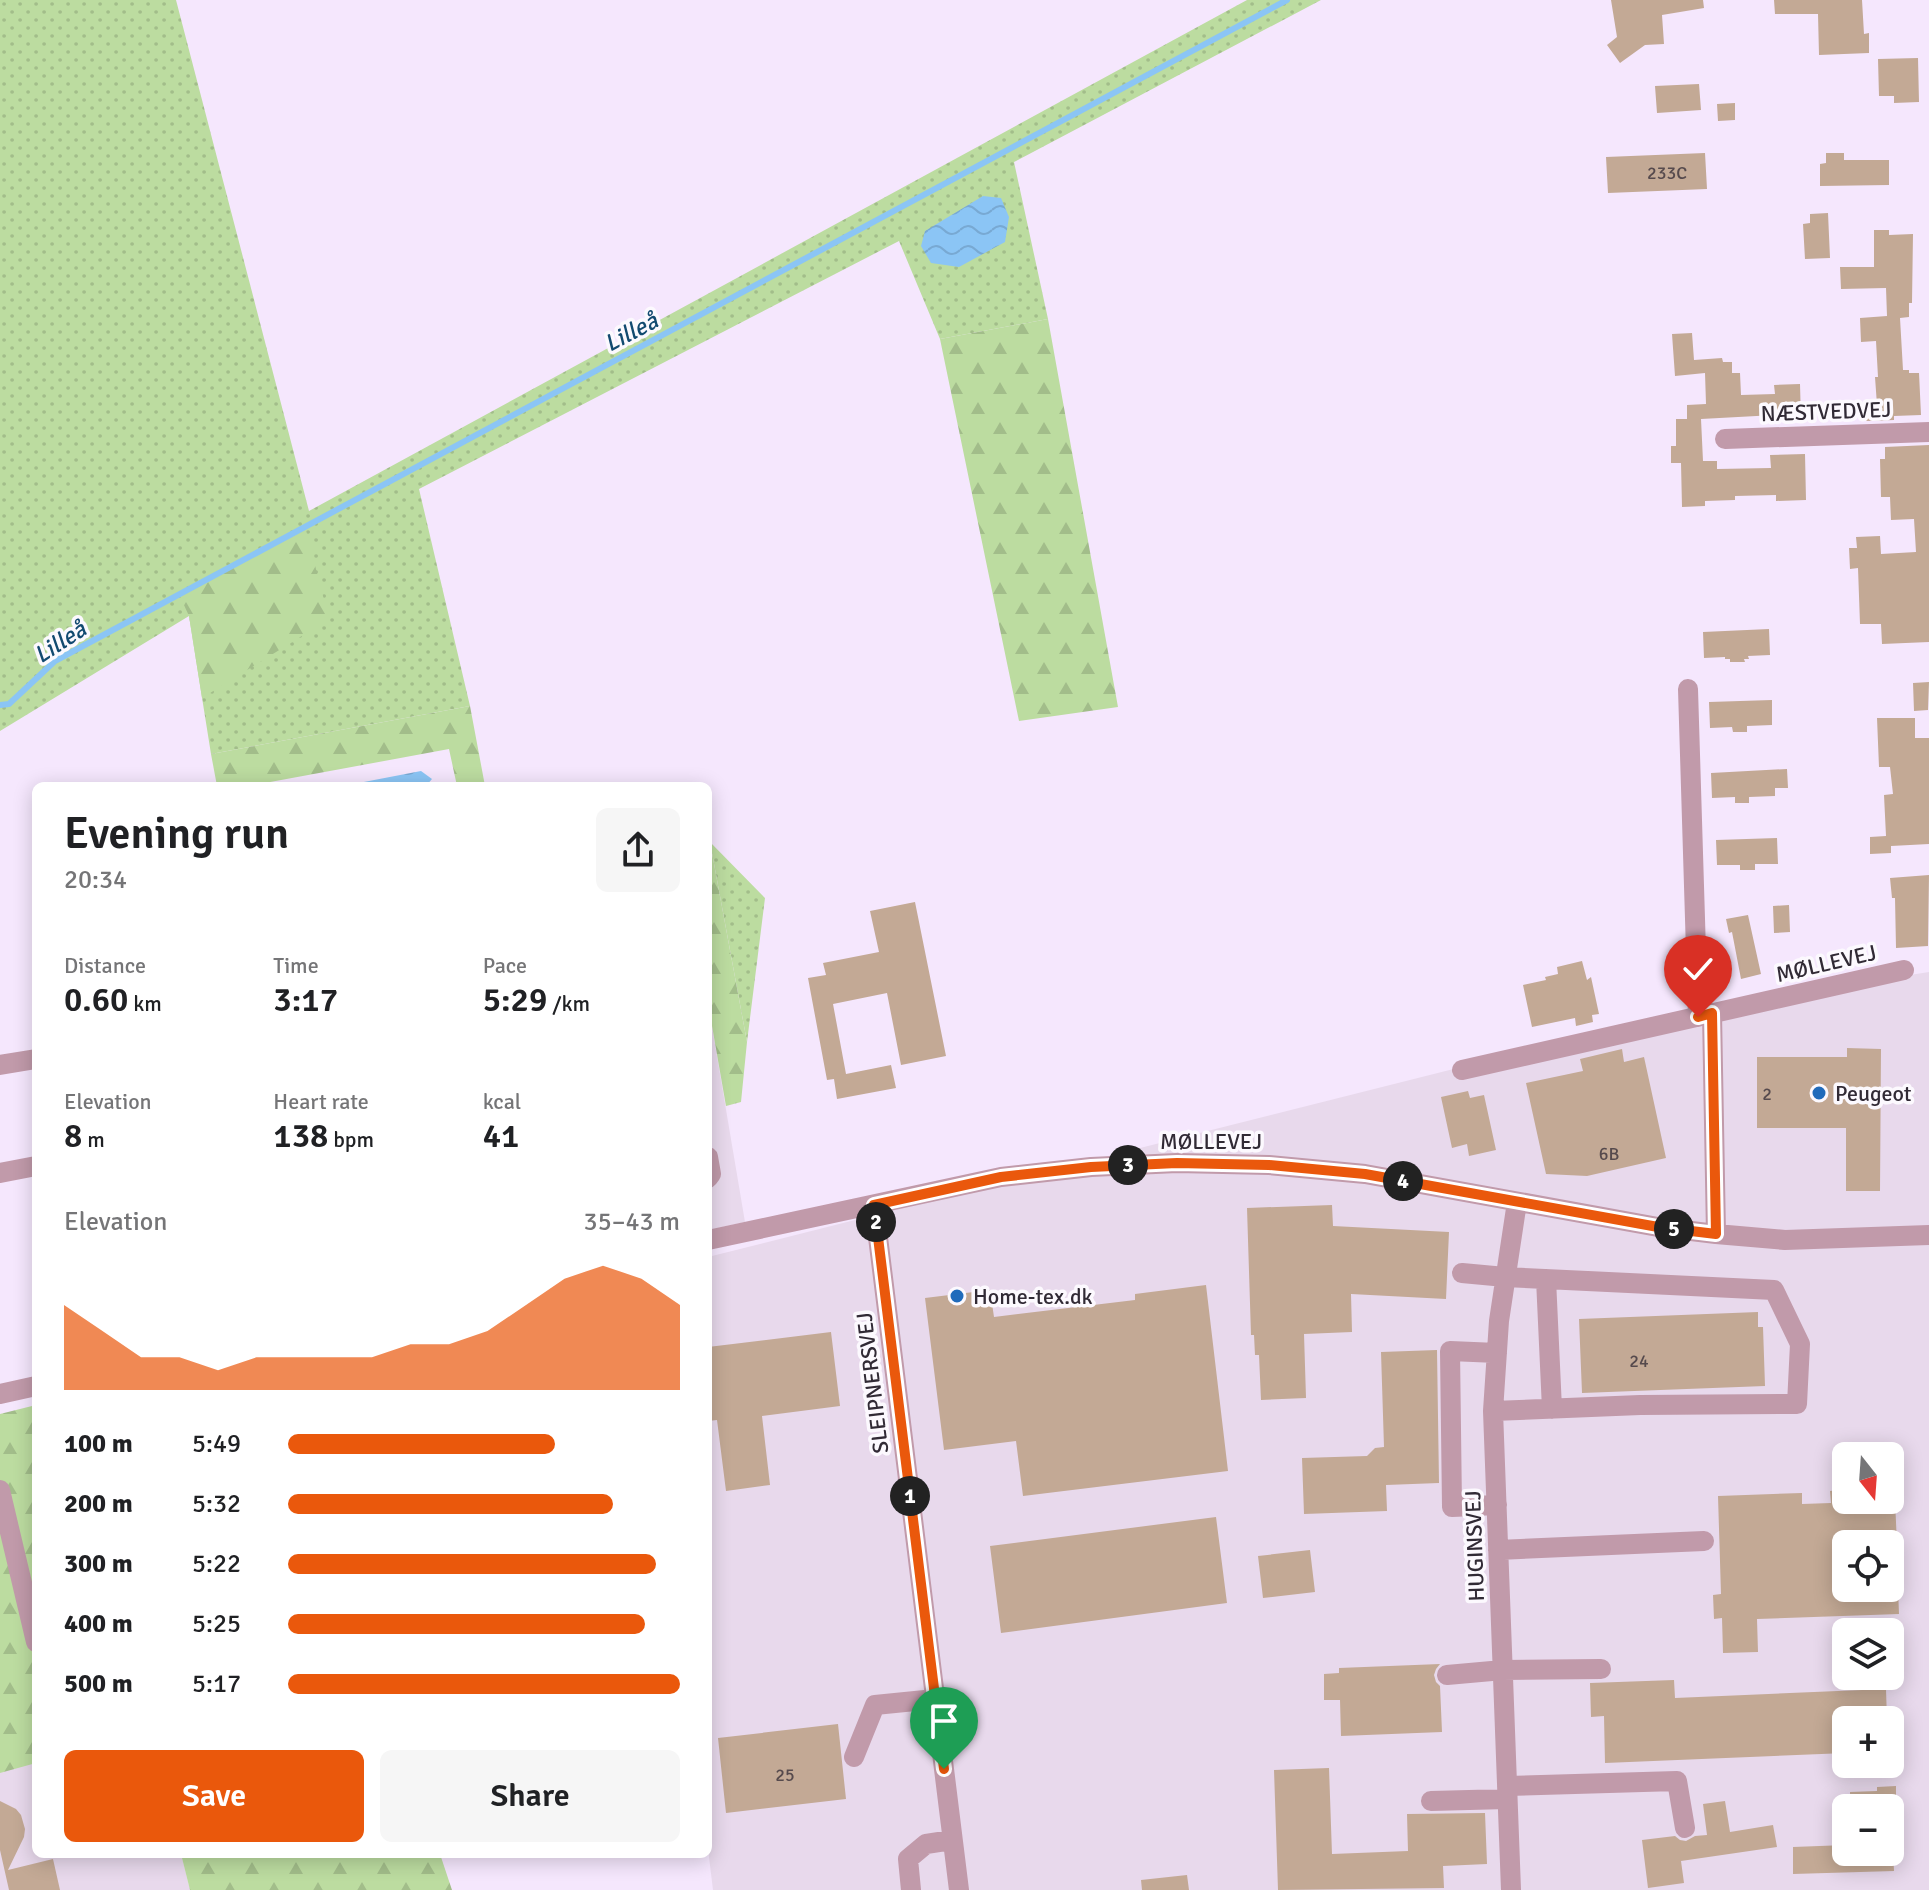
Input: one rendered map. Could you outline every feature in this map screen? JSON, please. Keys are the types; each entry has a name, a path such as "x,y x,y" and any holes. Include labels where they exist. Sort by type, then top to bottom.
{"street":[{"name":"NÆSTVEDVEJ","path":"1725,439 1929,432"},
{"path":"1688,689 1716,1234"},
{"name":"MØLLEVEJ","path":"1462,1070 1904,970"},
{"path":"0,1065 32,1060"},
{"name":"MØLLEVEJ","path":"712,1239 1001,1177 1091,1167 1177,1163 1269,1165 1365,1174 1658,1227 1716,1234 1785,1240 1929,1235"},
{"path":"0,1173 32,1167"},
{"name":"HUGINSVEJ","path":"1511,1890 1493,1411 1499,1321 1517,1202"},
{"name":"SLEIPNERSVEJ","path":"874,1205 959,1890"},
{"path":"1462,1273 1774,1290 1800,1344 1797,1404 1640,1405 1493,1411"},
{"path":"1546,1279 1552,1409"},
{"path":"1497,1353 1450,1351 1452,1507 1497,1505"},
{"path":"0,1394 32,1387"},
{"path":"0,1490 32,1625"},
{"path":"1498,1550 1704,1541"},
{"path":"1447,1675 1503,1670 1601,1669"},
{"path":"854,1757 875,1705 935,1699"},
{"path":"1431,1801 1507,1792 1677,1781 1685,1828"},
{"path":"911,1890 908,1859 926,1844 952,1840"}],"shaded area":[{"path":"1929,972 1929,1890 713,1890 709,1858 712,1858 712,1256 1688,1010"},
{"path":"712,1027 745,1222 712,1229"},
{"path":"32,1763 32,1858 182,1858 190,1890 0,1890 0,1772"}],"green space":[{"path":"0,0 176,0 309,511 1247,0 1321,0 1014,162 1048,319 940,339 899,241 419,489 470,706 211,754 189,616 0,731"},
{"path":"1048,319 1118,707 1019,721 940,339"},
{"path":"305,527 329,619 202,698 189,616 179,594"},
{"path":"470,706 484,782 456,782 449,749 271,782 216,782 211,754"},
{"path":"712,844 765,898 747,1042 712,853"},
{"path":"712,853 747,1042 741,1102 726,1106 712,1026"},
{"path":"32,1406 32,1764 0,1773 0,1414"},
{"path":"182,1858 441,1858 452,1890 190,1890"}],"water":[{"path":"983,196 1001,198 1009,217 1005,242 959,267 931,263 921,246 925,231"},
{"path":"421,771 432,779 429,782 364,782"}],"building":[{"path":"1611,0 1703,0 1704,8 1662,15 1664,44 1645,45 1620,63 1607,45 1617,37"},
{"path":"1774,0 1862,0 1864,34 1869,33 1869,53 1819,55 1818,14 1775,14"},
{"path":"1918,58 1919,102 1894,103 1894,96 1879,96 1878,59"},
{"path":"1699,84 1701,110 1657,113 1655,86"},
{"path":"1735,103 1735,120 1718,121 1717,104"},
{"path":"1705,153 1707,189 1608,193 1606,157"},
{"path":"1826,153 1844,153 1844,160 1889,160 1889,185 1820,186 1820,164 1826,163"},
{"path":"1828,213 1830,258 1805,259 1803,224 1810,223 1810,214"},
{"path":"1874,230 1889,230 1889,235 1913,234 1912,303 1909,303 1909,317 1900,318 1903,370 1919,373 1921,415 1866,421 1865,406 1877,405 1876,341 1861,342 1860,318 1887,316 1886,288 1841,289 1840,267 1874,267"},
{"path":"1692,333 1694,360 1722,358 1723,362 1732,362 1732,373 1740,373 1741,395 1775,394 1774,385 1800,384 1801,420 1775,421 1775,415 1701,419 1703,461 1717,461 1717,469 1771,468 1770,455 1805,454 1806,500 1776,501 1776,495 1735,496 1735,500 1705,501 1705,506 1682,507 1681,463 1671,463 1671,446 1676,446 1676,419 1687,419 1687,405 1706,404 1705,373 1675,376 1672,334"},
{"path":"1929,445 1929,642 1882,644 1881,624 1860,624 1858,568 1850,569 1849,548 1857,548 1856,537 1880,536 1881,554 1916,552 1914,519 1891,520 1890,497 1881,497 1880,459 1885,459 1885,447"},
{"path":"1769,629 1770,655 1748,656 1745,662 1730,662 1725,657 1704,658 1703,632"},
{"path":"1929,682 1928,710 1914,711 1913,683"},
{"path":"1772,700 1772,725 1747,726 1747,732 1733,732 1732,727 1710,728 1709,702"},
{"path":"1877,718 1915,718 1915,738 1929,738 1929,844 1891,846 1891,853 1870,854 1870,837 1886,836 1884,795 1893,794 1890,767 1879,767"},
{"path":"1787,769 1788,788 1775,788 1775,796 1749,797 1749,803 1735,803 1735,797 1712,798 1711,773"},
{"path":"1777,838 1778,864 1755,864 1755,870 1740,870 1740,865 1717,865 1716,840"},
{"path":"1929,875 1928,946 1896,948 1895,898 1892,898 1890,878"},
{"path":"915,902 946,1056 901,1065 887,993 833,1004 846,1074 891,1065 896,1088 837,1099 834,1079 827,1080 808,978 826,975 823,963 879,952 870,911"},
{"path":"1789,905 1790,932 1774,933 1773,906"},
{"path":"1748,915 1761,974 1741,979 1732,932 1729,933 1726,919"},
{"path":"1582,961 1587,980 1591,977 1599,1014 1592,1015 1593,1022 1576,1026 1575,1018 1532,1027 1523,985 1546,980 1545,977 1558,974 1557,967"},
{"name":"Peugeot","path":"1847,1048 1881,1049 1880,1191 1846,1191 1846,1128 1757,1128 1757,1057 1847,1057"},
{"path":"1622,1049 1624,1062 1644,1057 1666,1158 1587,1176 1546,1174 1526,1083 1583,1071 1580,1059"},
{"path":"1468,1091 1470,1098 1484,1095 1496,1150 1469,1156 1467,1144 1452,1148 1441,1097"},
{"path":"1332,1205 1333,1226 1449,1232 1446,1299 1351,1294 1352,1332 1304,1334 1306,1398 1261,1400 1259,1355 1255,1355 1254,1335 1251,1335 1247,1208"},
{"path":"1206,1285 1228,1471 1023,1496 1016,1441 944,1450 925,1298 990,1290 994,1317 1135,1300 1135,1294"},
{"path":"1758,1312 1758,1327 1763,1327 1765,1386 1582,1393 1579,1319"},
{"path":"831,1332 840,1406 762,1416 770,1485 726,1491 717,1420 712,1421 712,1347"},
{"path":"1437,1350 1439,1483 1386,1485 1387,1511 1304,1514 1302,1458 1367,1456 1375,1448 1384,1447 1381,1352"},
{"path":"1830,1491 1832,1514 1896,1514 1896,1530 1832,1530 1832,1602 1899,1602 1899,1614 1757,1619 1758,1652 1723,1653 1722,1618 1714,1619 1713,1595 1721,1594 1718,1496 1802,1493 1802,1504 1831,1503"},
{"path":"1216,1517 1227,1603 1001,1633 990,1546"},
{"path":"1310,1550 1315,1592 1263,1598 1258,1556"},
{"path":"1440,1664 1434,1675 1440,1686 1442,1732 1341,1736 1340,1700 1324,1700 1324,1674 1339,1673 1339,1668"},
{"path":"1674,1680 1675,1698 1886,1690 1887,1706 1832,1706 1832,1754 1605,1763 1604,1716 1591,1717 1590,1683"},
{"path":"838,1724 846,1799 726,1813 718,1738"},
{"path":"1329,1768 1332,1854 1408,1851 1407,1814 1485,1813 1487,1864 1443,1866 1444,1888 1278,1890 1274,1770"},
{"path":"1896,1786 1896,1794 1850,1794 1877,1791 1877,1787"},
{"path":"0,1801 16,1809 25,1829 8,1870 53,1859 60,1890 9,1890 0,1850"},
{"path":"1725,1801 1730,1832 1773,1825 1777,1847 1681,1861 1684,1883 1648,1888 1642,1840 1675,1836 1686,1841 1707,1835 1703,1804"},
{"path":"1832,1846 1832,1866 1894,1866 1894,1871 1793,1874 1793,1847"},
{"path":"1187,1875 1189,1890 1142,1890 1141,1880"}],"waterway":[{"name":"Lilleå","path":"0,705 9,704 55,661 1287,0"}],"place":[{"name":"Peugeot","path":"1819,1093"},
{"name":"Home-tex.dk","path":"957,1296"}],"route":[{"path":"944,1769 874,1205 1001,1177 1091,1167 1177,1163 1269,1165 1365,1174 1658,1227 1716,1234 1712,1013 1698,1017"}]}
